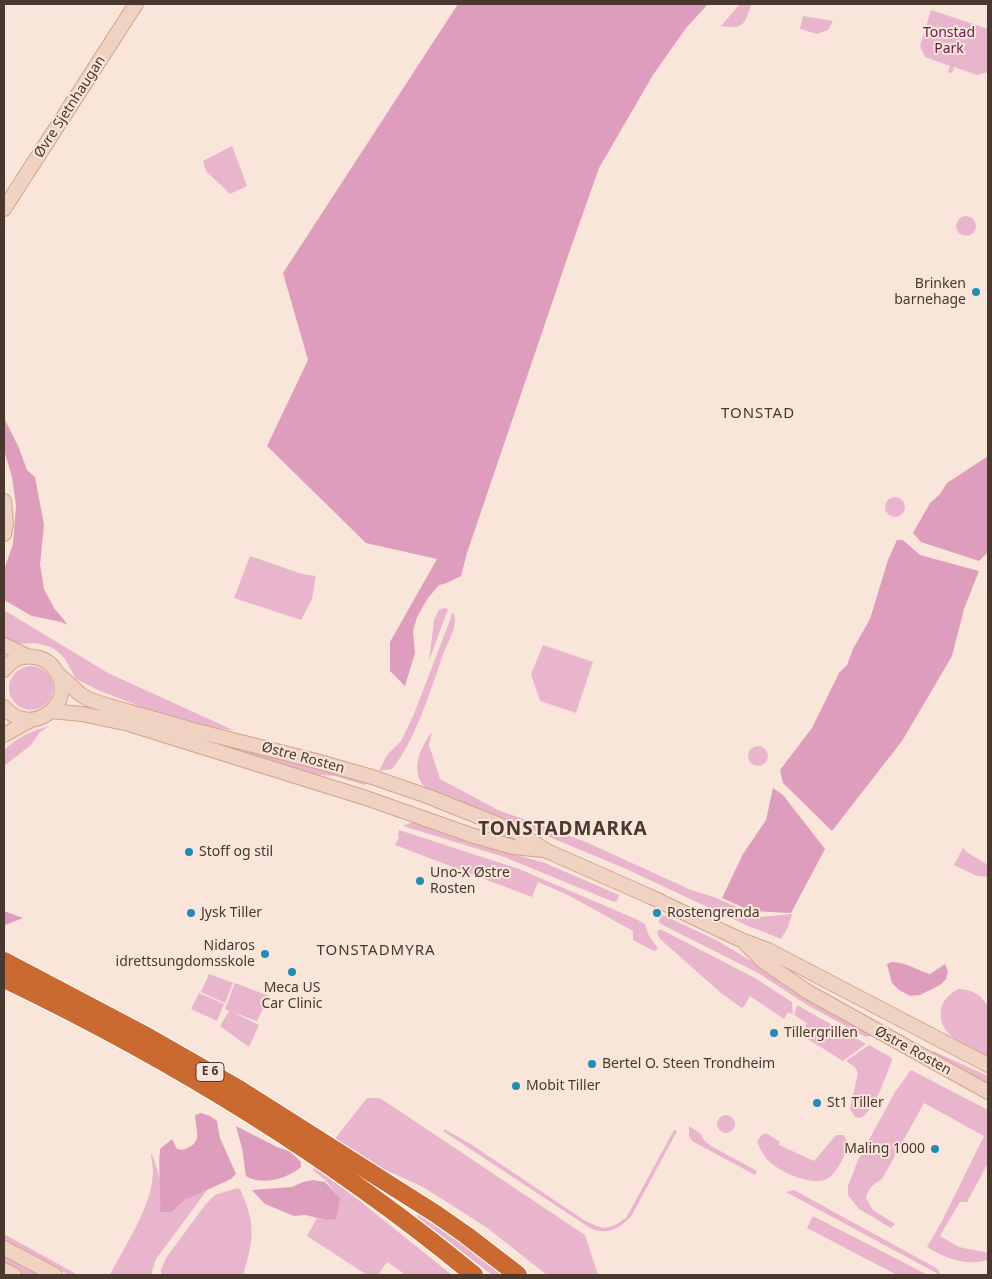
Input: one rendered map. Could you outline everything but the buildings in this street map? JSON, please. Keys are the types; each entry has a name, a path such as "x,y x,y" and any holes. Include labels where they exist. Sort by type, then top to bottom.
{"highway":[{"name":"E 6","path":"4,961 150,1038 239,1089 436,1214 518,1275"},
{"name":"E 6","path":"4,979 143,1052 285,1136 365,1191 474,1275"}],"main road":[{"name":"Øvre Sjetnhaugan","path":"4,209 136,4"},
{"path":"4,501 6,524 4,534"},
{"name":"Østre Rosten","path":"4,645 27,656 46,660 80,694 102,704 197,731 316,760 401,787 517,832 546,851 768,950 988,1065"},
{"path":"4,670 8,664 17,658 27,656"},
{"path":"4,735 52,711 58,703 61,694 58,674"},
{"path":"4,707 14,716 31,720"},
{"name":"Østre Rosten","path":"52,711 82,714 145,729 309,782 366,798 471,835 513,847 546,851"},
{"name":"Østre Rosten","path":"742,940 764,962 808,992 988,1092"},
{"path":"4,1248 55,1275"},
{"path":"4,1270 14,1275"}],"green space":[{"path":"740,4 751,4 745,21 735,27 721,26"},
{"name":"Tonstad Park","path":"931,10 988,29 988,72 977,75 954,67 952,73 948,72 950,66 925,57 920,46"},
{"path":"803,16 833,21 828,30 817,34 800,29"},
{"path":"232,146 247,186 230,194 206,171 203,161"},
{"path":"966,216 973,219 976,226 973,233 966,236 959,233 956,226 959,219"},
{"path":"895,497 902,500 905,507 902,514 895,517 888,514 885,507 888,500"},
{"path":"250,556 302,574 316,576 312,599 301,620 234,598"},
{"path":"448,609 429,661 434,620 439,610"},
{"path":"4,610 108,673 235,731 203,725 147,709 100,691 76,679 65,659 51,647 35,643 19,644 4,638"},
{"path":"453,612 455,623 453,632 415,729 392,769 379,771 387,755 401,741 414,714"},
{"path":"543,645 593,662 576,713 540,701 531,674"},
{"path":"31,666 43,670 49,676 53,688 49,700 43,706 31,710 19,706 13,700 9,688 13,676 19,670"},
{"path":"49,726 39,733 31,745 4,766 4,750 25,735"},
{"path":"432,732 429,745 440,779 498,810 586,842 691,890 714,897 759,917 792,914 788,927 781,939 746,925 624,868 426,788 418,775 417,767 420,753"},
{"path":"754,746 762,746 768,752 768,760 762,766 754,766 748,760 748,752"},
{"path":"239,748 366,782 365,785 335,776 308,774 238,752"},
{"path":"410,823 418,823 463,840 545,863 619,895 617,901 614,902 504,857 403,826"},
{"path":"399,830 519,869 636,919 645,924 649,936 658,948 654,951 633,940 633,931 568,895 538,882 532,897 395,845 399,837"},
{"path":"963,848 988,865 988,877 977,876 954,865"},
{"path":"661,914 716,940 763,968 825,1010 870,1034 870,1036 866,1037 809,1006 758,973 659,923"},
{"path":"658,930 662,930 755,978 792,1002 793,1014 788,1012 784,1019 750,996 742,1008 721,993 660,939 657,933"},
{"path":"209,974 233,983 225,1003 201,992"},
{"path":"235,983 269,996 257,1021 232,1012 259,1025 249,1047 220,1026 229,1011 225,1009"},
{"path":"958,989 975,993 987,1005 989,1022 988,1057 956,1040 944,1027 941,1019 943,1003"},
{"path":"199,993 224,1004 217,1021 191,1009"},
{"path":"797,1005 866,1044 843,1061 803,1036 802,1033 807,1023 794,1015"},
{"path":"869,1045 892,1058 892,1061 875,1101 860,1118 855,1117 850,1109 858,1073 855,1067 846,1061"},
{"path":"933,1051 988,1076 988,1084 932,1053"},
{"path":"911,1070 988,1110 988,1163 967,1202 960,1202 940,1236 959,1247 988,1253 988,1260 964,1262 942,1255 927,1247 984,1136 924,1103 882,1179 872,1187 866,1198 873,1210 895,1224 891,1228 859,1209 848,1195 848,1186 858,1160 895,1092"},
{"path":"367,1098 383,1100 585,1235 598,1275 547,1275 486,1227 423,1187 377,1166 334,1140"},
{"path":"726,1115 732,1118 735,1124 732,1130 726,1133 720,1130 717,1124 720,1118"},
{"path":"689,1126 701,1134 703,1139 711,1146 757,1171 755,1175 692,1141 689,1136"},
{"path":"444,1129 469,1143 584,1220 605,1228 615,1225 626,1218 674,1130 677,1131 632,1215 618,1227 602,1231 590,1228 443,1131"},
{"path":"766,1133 780,1142 779,1145 814,1161 836,1135 844,1135 849,1147 831,1176 820,1181 813,1181 786,1172 766,1158 757,1141"},
{"path":"151,1153 160,1182 160,1212 172,1212 185,1200 208,1189 156,1259 152,1275 110,1275 137,1225 148,1199 153,1172"},
{"path":"314,1167 452,1275 406,1275 387,1262 378,1275 367,1275 307,1236 317,1218 327,1220 340,1198 325,1180 313,1170"},
{"path":"237,1188 240,1189 249,1212 252,1232 243,1275 161,1275 161,1269 166,1258 205,1205 215,1195"},
{"path":"794,1190 938,1269 940,1275 786,1192"},
{"path":"418,1215 456,1239 502,1275 492,1275 417,1217"},
{"path":"813,1216 928,1275 897,1275 807,1228"},
{"path":"4,1234 78,1275 69,1275 4,1240"},
{"path":"4,1255 42,1275 23,1275 4,1265"}],"shaded area":[{"path":"458,4 708,4 686,28 653,75 599,168 467,553 461,576 439,585 428,598 417,617 413,631 415,653 405,686 390,671 390,642 437,559 366,543 267,446 308,360 283,273"},
{"path":"4,418 19,448 27,470 35,477 44,525 40,564 44,589 54,608 68,625 32,616 4,600 4,570 13,544 16,506 12,477 4,450"},
{"path":"988,456 988,552 979,561 921,542 913,533 930,503 940,494 947,483"},
{"path":"897,540 903,540 920,555 979,571 964,609 952,656 902,741 832,831 783,783 780,770 812,728 839,673 847,665 853,649 870,619 888,560"},
{"path":"773,788 783,795 825,849 791,913 751,911 722,898 743,854 766,820"},
{"path":"4,911 23,918 5,925"},
{"path":"891,962 906,965 930,974 945,964 948,971 946,979 940,985 920,995 910,996 899,990 892,983 887,964"},
{"path":"201,1113 217,1121 220,1138 236,1174 231,1179 185,1200 172,1212 160,1212 160,1149 172,1139 177,1149 182,1150 193,1144 197,1137 195,1115"},
{"path":"236,1126 291,1152 301,1162 301,1167 289,1175 274,1180 252,1179 246,1176 242,1148"},
{"path":"313,1180 325,1182 340,1198 336,1219 327,1220 305,1215 294,1216 265,1204 252,1190 292,1187"}],"place":[{"name":"Brinken barnehage","path":"976,292"},
{"name":"Stoff og stil","path":"189,852"},
{"name":"Uno-X Østre Rosten","path":"420,881"},
{"name":"Jysk Tiller","path":"191,913"},
{"name":"Rostengrenda","path":"657,913"},
{"name":"Nidaros idrettsungdomsskole","path":"265,954"},
{"name":"Meca US Car Clinic","path":"292,972"},
{"name":"Tillergrillen","path":"774,1033"},
{"name":"Bertel O. Steen Trondheim","path":"592,1064"},
{"name":"Mobit Tiller","path":"516,1086"},
{"name":"St1 Tiller","path":"817,1103"},
{"name":"Maling 1000","path":"935,1149"}],"district":[{"name":"TONSTAD","path":"758,414"},
{"name":"TONSTADMARKA","path":"563,830"},
{"name":"TONSTADMYRA","path":"376,951"}]}
